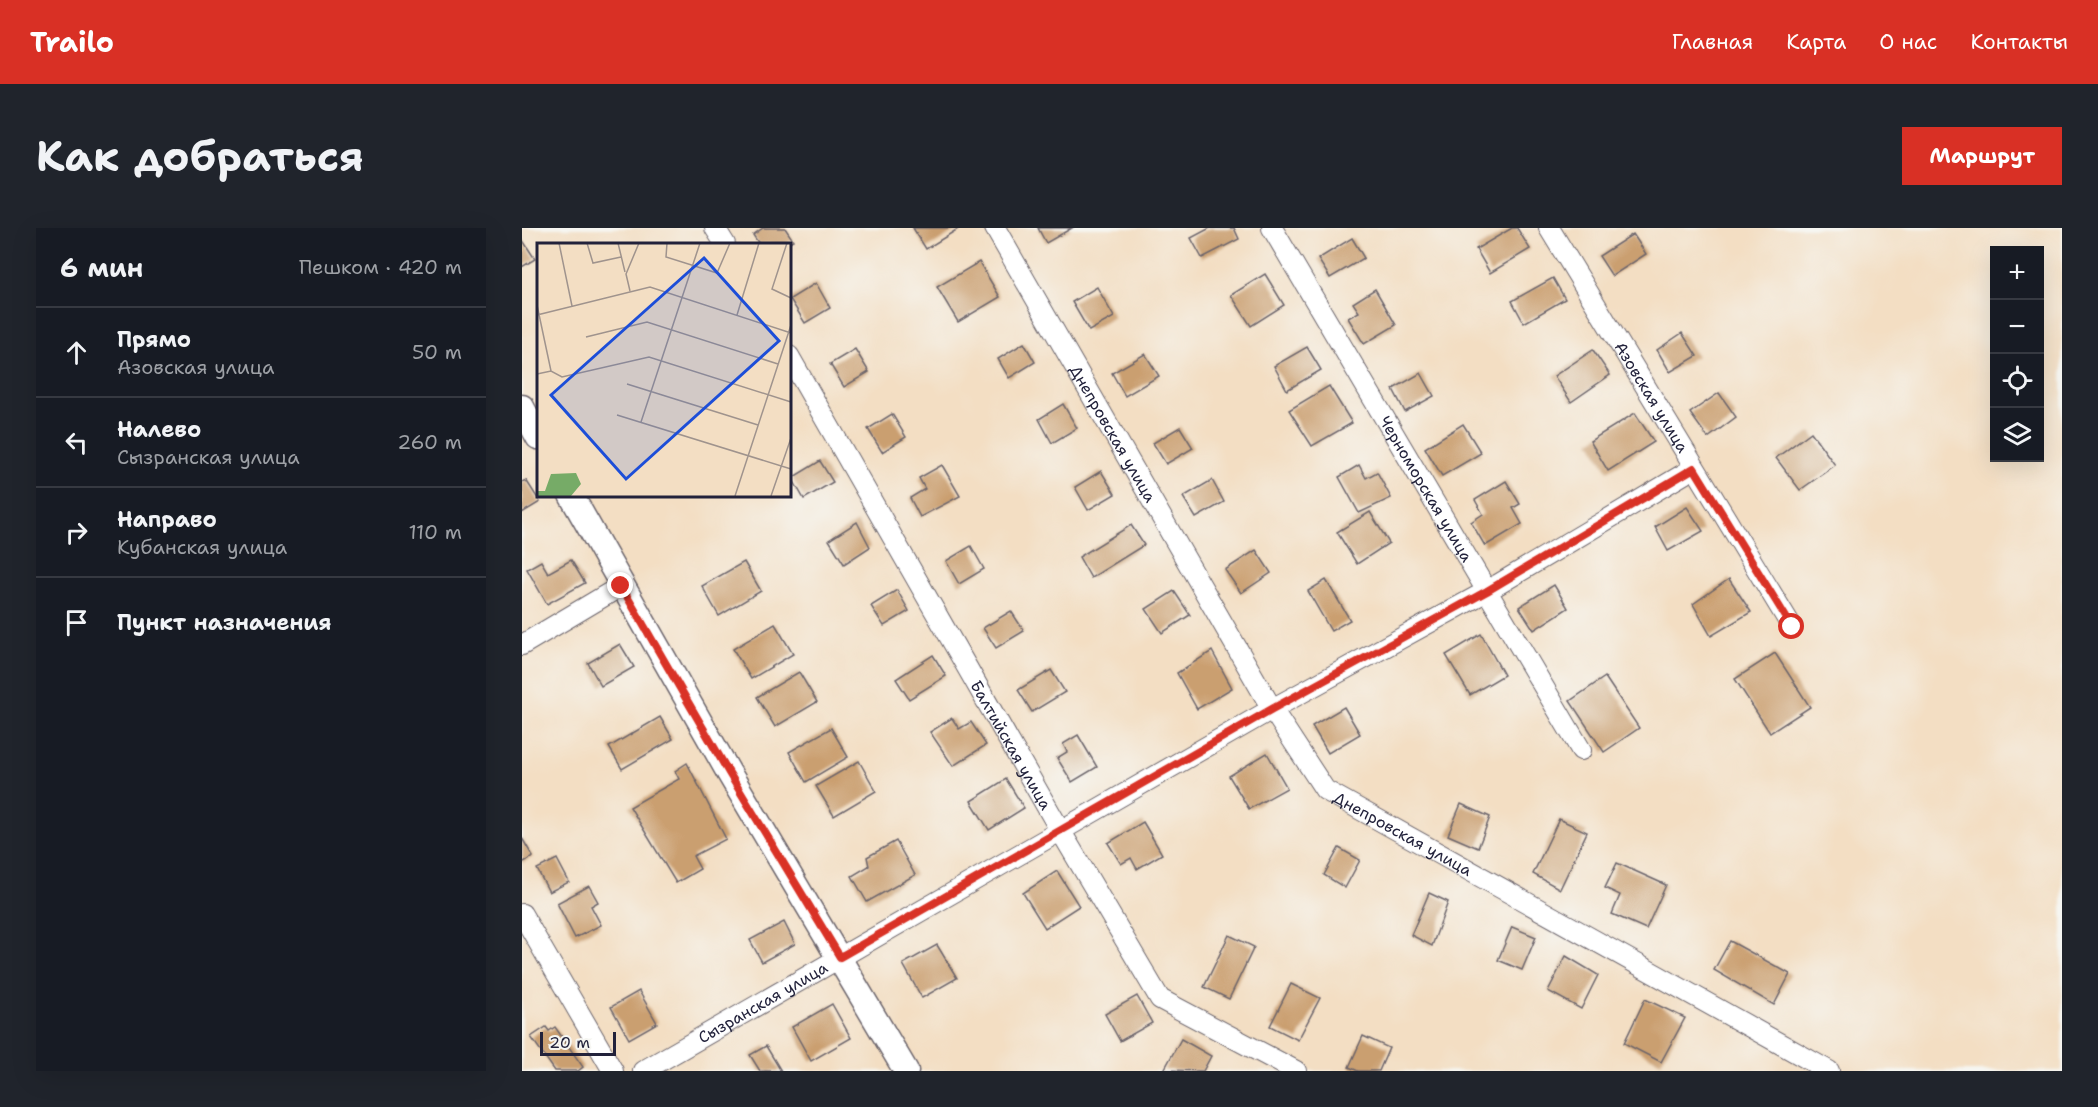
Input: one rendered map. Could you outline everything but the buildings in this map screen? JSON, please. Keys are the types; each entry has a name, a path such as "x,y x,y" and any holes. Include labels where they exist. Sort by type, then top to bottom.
{"street":[{"path":"716,228 724,243"},
{"name":"Днепровская улица","path":"995,228 1272,709 1325,790 1829,1071"},
{"name":"Черноморская улица","path":"1272,228 1581,750"},
{"name":"Азовская улица","path":"1549,228 1792,627"},
{"name":"Балтийская улица","path":"790,358 1060,830 1160,999 1296,1071"},
{"path":"522,407 537,435"},
{"name":"Сызранская улица","path":"643,1071 1272,709 1487,591 1694,468"},
{"path":"572,496 729,773 906,1071"},
{"path":"522,645 621,586"},
{"path":"522,914 613,1071"}],"route":[{"path":"621,586 729,773 840,957 1272,709 1487,591 1694,468 1792,627"}]}
